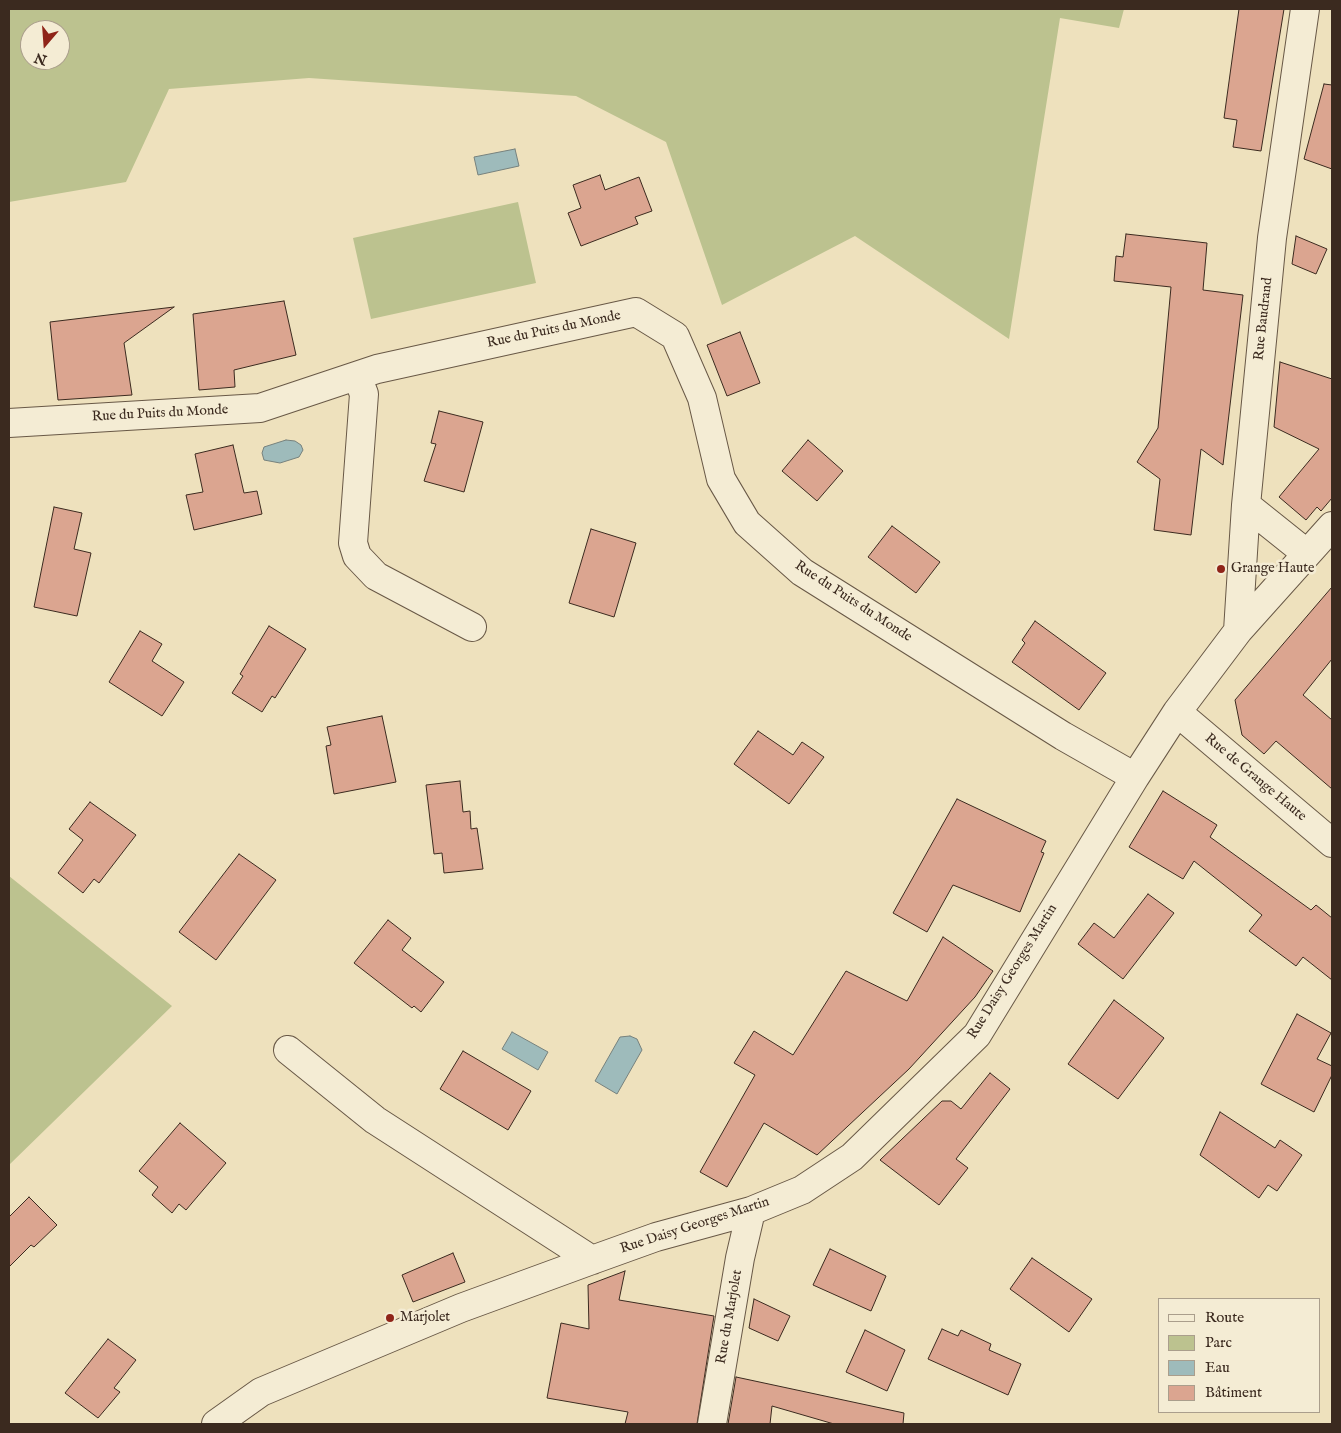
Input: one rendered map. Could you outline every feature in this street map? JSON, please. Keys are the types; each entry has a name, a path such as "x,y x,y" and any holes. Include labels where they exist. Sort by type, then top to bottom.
{"street":[{"name":"Rue Baudrand","path":"1238,631 1246,505 1272,238 1305,9"},
{"name":"Rue du Puits du Monde","path":"9,423 260,408 377,369 636,312 675,336 702,398 721,479 747,523 802,572 1064,736 1135,777"},
{"path":"357,376 364,394 353,543 357,556 376,576 472,627"},
{"path":"1246,505 1306,553"},
{"name":"Rue Daisy Georges Martin","path":"216,1424 261,1392 461,1308 656,1237 751,1211 802,1190 852,1157 977,1035 1177,712 1238,631 1332,526"},
{"name":"Rue de Grange Haute","path":"1177,712 1332,843"},
{"path":"288,1050 375,1120 592,1260"},
{"name":"Rue du Marjolet","path":"712,1424 740,1258 751,1211"}],"green space":[{"path":"9,9 1124,9 1119,28 1060,18 1009,339 855,236 722,305 666,142 576,96 309,78 169,89 126,182 9,202"},
{"path":"518,202 536,283 371,319 353,238"},
{"path":"9,876 172,1006 9,1165"}],"water":[{"path":"515,149 519,166 478,175 474,157"},
{"path":"286,440 295,441 301,445 303,450 299,457 280,463 264,460 262,453 264,447"},
{"path":"512,1032 548,1052 538,1070 502,1049"},
{"path":"630,1036 637,1039 642,1050 617,1094 595,1081 620,1037"}],"building":[{"path":"1239,9 1284,9 1261,151 1233,147 1237,120 1224,118"},
{"path":"1324,84 1332,85 1332,169 1304,159"},
{"path":"600,175 605,190 639,177 652,211 635,217 638,224 581,246 568,213 581,208 573,185"},
{"path":"1126,234 1207,243 1203,290 1243,295 1223,465 1201,449 1191,535 1154,530 1160,479 1137,462 1158,428 1171,287 1114,281 1116,256 1123,257"},
{"path":"1296,236 1327,249 1316,274 1292,264"},
{"path":"284,301 296,355 234,370 235,387 199,390 193,314"},
{"path":"174,307 124,343 132,395 58,400 50,322"},
{"path":"740,332 760,383 727,396 707,345"},
{"path":"1280,362 1332,379 1332,498 1321,511 1317,507 1306,520 1279,497 1319,449 1274,427"},
{"path":"439,411 483,422 464,492 424,481 436,444 431,443"},
{"path":"808,440 843,471 817,501 782,471"},
{"path":"233,445 244,493 257,491 262,514 194,530 186,495 203,492 195,454"},
{"path":"54,507 82,513 74,549 91,553 77,616 34,607"},
{"path":"892,526 940,562 916,593 868,557"},
{"path":"591,529 636,543 614,617 569,603"},
{"path":"1332,587 1332,659 1303,695 1332,720 1332,789 1276,741 1264,754 1242,735 1235,700"},
{"path":"1035,621 1106,673 1079,710 1012,662 1025,643 1022,640"},
{"path":"269,626 306,649 275,698 272,696 262,712 232,693 243,676 240,674"},
{"path":"140,631 162,644 152,661 184,682 162,716 109,682"},
{"path":"382,716 396,782 334,794 326,746 331,745 327,727"},
{"path":"758,731 793,755 802,742 824,757 789,804 734,764"},
{"path":"460,781 463,812 470,811 471,829 477,828 483,869 444,873 442,853 434,854 426,785"},
{"path":"1163,791 1217,825 1210,837 1311,910 1316,905 1332,918 1332,980 1303,957 1296,966 1249,931 1262,915 1194,861 1183,879 1129,847"},
{"path":"957,799 1046,841 1041,852 1044,853 1020,912 953,885 927,932 893,913"},
{"path":"90,802 136,835 99,883 94,879 83,893 58,873 83,840 69,829"},
{"path":"239,854 276,880 216,960 179,932"},
{"path":"1148,894 1174,913 1123,979 1078,944 1094,923 1114,938"},
{"path":"388,920 411,938 402,950 444,982 421,1012 414,1006 412,1008 354,963"},
{"path":"943,937 993,971 975,997 909,1069 817,1155 764,1123 727,1187 700,1172 755,1075 734,1063 754,1031 793,1055 846,971 907,1001"},
{"path":"1114,1000 1164,1038 1118,1099 1068,1064"},
{"path":"1297,1014 1331,1033 1317,1059 1332,1066 1332,1075 1314,1112 1261,1084"},
{"path":"463,1051 531,1091 508,1130 440,1089"},
{"path":"990,1073 1010,1089 956,1159 968,1168 939,1205 880,1160 942,1101 951,1101 961,1109"},
{"path":"1220,1112 1275,1148 1280,1140 1302,1155 1277,1191 1268,1185 1259,1198 1200,1155"},
{"path":"180,1123 226,1163 186,1210 179,1204 172,1213 152,1195 158,1187 139,1171"},
{"path":"29,1197 57,1225 34,1247 31,1245 9,1267 9,1217"},
{"path":"830,1249 886,1276 871,1311 813,1285"},
{"path":"453,1253 465,1282 413,1302 402,1275"},
{"path":"1032,1258 1092,1299 1069,1332 1010,1289"},
{"path":"625,1271 619,1300 714,1316 697,1424 625,1424 628,1412 547,1398 561,1323 589,1329 588,1285"},
{"path":"754,1299 790,1316 778,1341 749,1328"},
{"path":"942,1329 958,1336 961,1330 991,1344 989,1350 1021,1364 1008,1395 928,1359"},
{"path":"865,1330 905,1350 887,1391 846,1372"},
{"path":"108,1339 136,1360 114,1388 120,1392 98,1418 65,1393"},
{"path":"736,1377 904,1413 903,1424 834,1424 772,1406 770,1424 728,1424"}],"place":[{"name":"Grange Haute","path":"1221,569"},
{"name":"Marjolet","path":"390,1318"}]}
